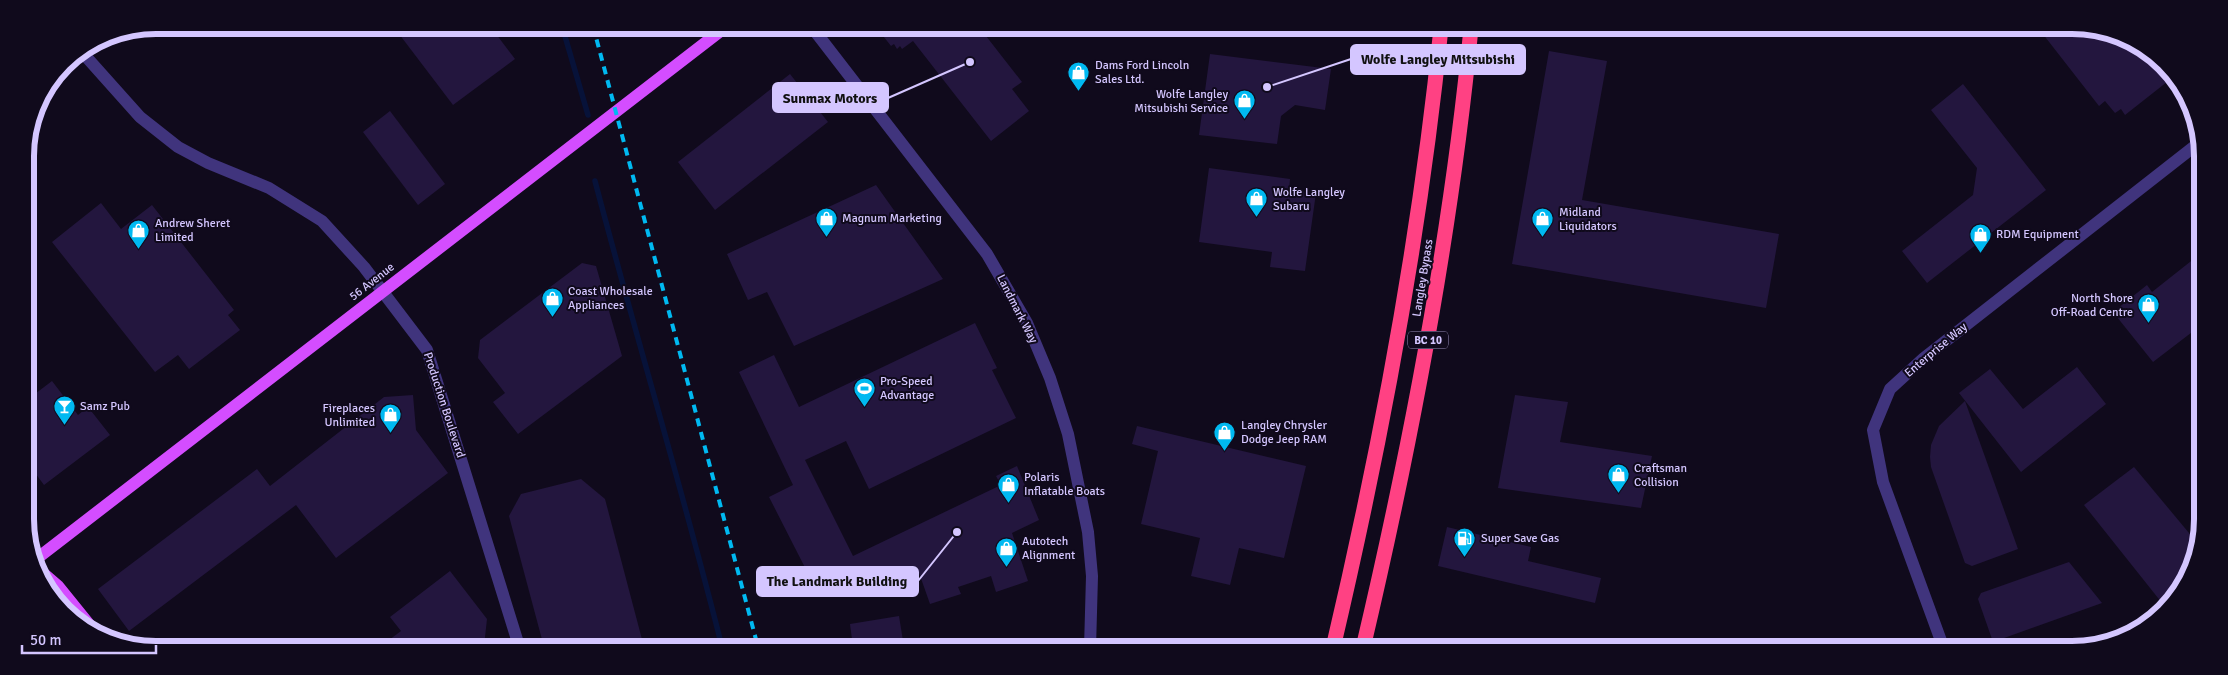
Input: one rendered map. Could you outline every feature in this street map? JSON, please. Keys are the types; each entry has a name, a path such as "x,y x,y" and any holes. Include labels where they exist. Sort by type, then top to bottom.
{"highway":[{"name":"Langley Bypass","path":"1336,641 1377,451 1406,295 1423,179 1439,34"},
{"name":"Langley Bypass","path":"1365,641 1393,524 1438,282 1470,34"}],"main road":[{"name":"56 Avenue","path":"39,557 717,34"},
{"path":"49,579 58,586 84,618"}],"street":[{"name":"Landmark Way","path":"816,34 988,254 1027,323 1050,378 1068,434 1088,532 1092,576 1090,641"},
{"name":"Production Boulevard","path":"85,56 140,118 178,147 208,164 269,188 322,222 343,241 427,350 516,641"},
{"name":"Enterprise Way","path":"1941,641 1883,482 1873,430 1890,389 1932,352 2194,147"}],"building":[{"path":"399,34 496,34 515,59 453,105"},
{"path":"882,34 984,34 1022,82 1012,89 1029,111 991,141 913,41 902,49 900,46 897,49 894,44 891,46"},
{"path":"2043,34 2089,35 2119,43 2143,56 2150,65 2152,63 2159,69 2169,81 2125,115 2121,109 2115,113 2105,101 2099,106"},
{"path":"1549,51 1607,61 1582,200 1779,234 1766,308 1512,264"},
{"path":"1210,54 1331,69 1325,110 1295,105 1281,116 1277,144 1199,135"},
{"path":"790,74 828,122 715,210 678,162"},
{"path":"1963,84 2046,190 1927,283 1902,251 1973,195 1977,168 1931,110"},
{"path":"390,111 445,184 418,205 363,132"},
{"name":"Wolfe Langley Subaru","path":"1209,168 1290,179 1289,190 1316,193 1305,271 1270,267 1272,252 1199,242"},
{"path":"876,185 943,279 794,346 767,292 748,300 727,254"},
{"path":"101,203 121,229 152,205 234,310 228,315 240,330 189,369 178,355 155,372 52,242"},
{"path":"2194,259 2194,331 2153,362 2113,312 2147,285 2152,292"},
{"path":"582,263 596,266 622,356 518,434 493,402 505,393 478,358 480,340"},
{"path":"975,323 997,368 992,370 1016,418 869,489 846,441 805,460 853,556 1001,485 996,476 1017,466 1039,520 1012,533 1028,581 996,592 991,576 958,587 961,594 930,604 917,567 893,579 888,568 845,589 843,586 820,597 769,497 793,485 739,372 774,355 799,407"},
{"path":"2077,367 2106,404 2021,472 1959,393 1990,369 2023,409"},
{"name":"Samz Pub","path":"52,381 78,415 88,407 110,435 44,485 34,471 34,395"},
{"path":"413,395 416,430 448,473 336,558 296,505 129,631 98,589 257,469 270,486 384,397"},
{"path":"1515,395 1568,402 1560,442 1652,456 1641,508 1498,488"},
{"path":"1965,401 2018,549 1972,566 1965,563 1931,467 1930,457 1931,445 1939,426"},
{"path":"1137,426 1306,466 1284,558 1239,548 1230,585 1191,576 1200,538 1141,524 1158,451 1132,444"},
{"path":"2134,467 2193,537 2188,559 2182,573 2162,603 2084,505"},
{"path":"581,479 605,499 642,641 542,641 509,516 521,494"},
{"path":"1447,527 1531,547 1528,561 1601,578 1595,603 1438,566"},
{"path":"2069,562 2102,603 1993,641 1978,599 1981,593"},
{"path":"450,571 487,619 485,641 388,641 401,631 390,617"},
{"path":"899,616 903,641 852,641 850,624"}],"waterway":[{"path":"564,34 588,115"},
{"path":"595,181 720,641"}],"railway":[{"path":"595,34 756,641"}],"place":[{"name":"Sunmax Motors","path":"970,62"},
{"name":"Wolfe Langley Mitsubishi","path":"1267,87"},
{"name":"Dams Ford Lincoln Sales Ltd.","path":"1079,91"},
{"name":"Wolfe Langley Mitsubishi Service","path":"1244,120"},
{"name":"Wolfe Langley Subaru","path":"1257,218"},
{"name":"Magnum Marketing","path":"826,237"},
{"name":"Midland Liquidators","path":"1543,238"},
{"name":"Andrew Sheret Limited","path":"139,249"},
{"name":"RDM Equipment","path":"1980,253"},
{"name":"Coast Wholesale Appliances","path":"552,317"},
{"name":"North Shore Off-Road Centre","path":"2149,324"},
{"name":"Pro-Speed Advantage","path":"864,407"},
{"name":"Samz Pub","path":"64,425"},
{"name":"Fireplaces Unlimited","path":"391,434"},
{"name":"Langley Chrysler Dodge Jeep RAM","path":"1225,451"},
{"name":"Craftsman Collision","path":"1618,494"},
{"name":"Polaris Inflatable Boats","path":"1008,503"},
{"name":"The Landmark Building","path":"957,532"},
{"name":"Super Save Gas","path":"1465,557"},
{"name":"Autotech Alignment","path":"1006,567"}]}
